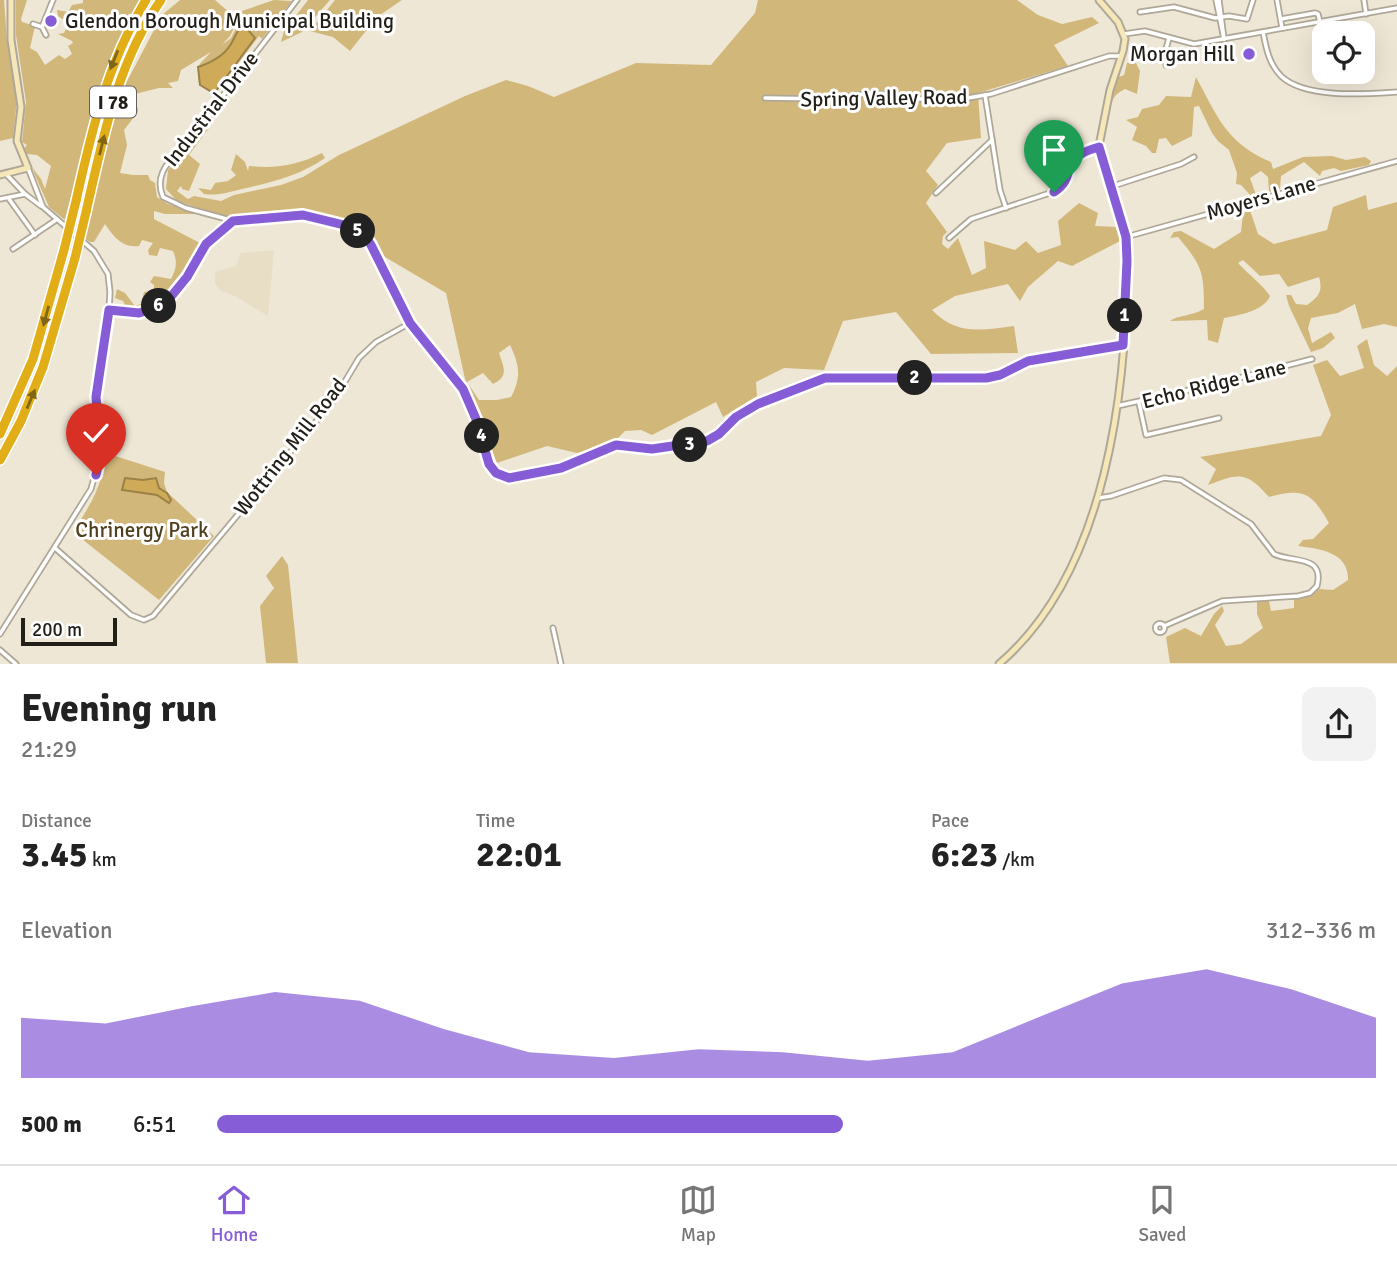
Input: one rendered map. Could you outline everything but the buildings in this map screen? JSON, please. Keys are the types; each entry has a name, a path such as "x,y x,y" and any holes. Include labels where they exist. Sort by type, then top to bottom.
{"highway":[{"name":"I 78","path":"0,434 33,359 110,70 125,36 146,0"},
{"name":"I 78","path":"0,460 35,389 51,345 122,75 146,23 162,0"}],"main road":[{"path":"3,175 28,168 17,141 21,107 11,40 10,0"},
{"path":"999,663 1029,633 1069,569 1099,498 1117,407 1123,345 1126,237 1099,147 1110,90 1125,45 1124,34 1118,23 1099,0"}],"street":[{"path":"42,27 53,0"},
{"name":"Industrial Drive","path":"233,221 186,208 163,197 160,187 163,168 179,152 297,0"},
{"path":"1218,0 1224,39"},
{"path":"1277,0 1282,28"},
{"path":"1364,0 1366,14"},
{"path":"1140,12 1174,7 1221,17 1247,19 1253,1"},
{"path":"1326,21 1397,8"},
{"path":"1281,19 1315,13 1320,21"},
{"path":"1124,34 1142,30 1194,44 1312,23"},
{"path":"33,24 42,27 46,35"},
{"path":"1263,32 1270,60 1282,76 1296,86 1344,93 1397,92"},
{"path":"1166,65 1169,38"},
{"name":"Spring Valley Road","path":"765,98 827,99 868,93 923,99 964,98 985,95 1110,56 1121,56"},
{"path":"985,95 1001,193 1006,208"},
{"path":"936,193 992,140"},
{"path":"949,238 971,219 1058,190 1064,183 1075,157 1081,152 1099,147"},
{"path":"1110,187 1181,164 1194,157"},
{"name":"Moyers Lane","path":"1126,237 1397,160"},
{"path":"28,168 43,207"},
{"path":"0,634 91,489 99,463 100,433 96,397 109,310 110,281 100,258 3,175"},
{"path":"0,200 25,194"},
{"path":"9,199 35,235"},
{"path":"109,310 139,313 169,299 187,277 206,244 233,221 303,215 356,230 365,236 371,245 410,323 463,389 476,419 489,464 496,473 509,478 561,468 616,445 652,449 707,441 719,434 736,417 758,404 825,378 986,378 1000,375 1028,361 1123,345"},
{"path":"13,249 56,220"},
{"name":"Wottring Mill Road","path":"55,548 131,615 144,620 153,616 334,400 359,358 376,342 410,323"},
{"name":"Echo Ridge Lane","path":"1117,407 1312,359"},
{"path":"1139,403 1146,435 1219,418"},
{"path":"1099,498 1164,478 1181,480 1248,521 1274,554 1308,562 1319,575 1317,586 1304,595 1227,600 1164,626"},
{"path":"553,628 561,663"},
{"path":"0,650 16,663"}],"shaded area":[{"path":"244,25 255,38 216,91 210,91 200,85 198,67 225,52"},
{"path":"274,250 268,316 235,296 221,291 215,284 215,272 236,266 241,253"},
{"path":"125,478 156,478 159,488 167,493 171,500 169,503 157,495 122,490"}],"green space":[{"path":"0,0 4,0 7,41 17,99 13,138 0,141"},
{"path":"16,0 27,0 21,19 22,22 35,26 30,48 37,52 45,65 59,55 65,59 72,54 68,46 72,41 58,34 64,33 69,26 58,16 57,10 68,12 72,5 83,3 83,0 141,0 126,26 103,79 65,220 49,207 31,166 45,189 51,166 37,155 27,154 23,150 27,145 22,142 26,102 16,35"},
{"path":"180,0 215,0 238,20 222,45 231,38 239,22 239,12 274,0 292,1 262,39 259,36 216,92 199,83 199,65 211,52 181,70 178,81 168,83 173,88 159,88 135,94 134,105 138,112 124,130 127,145 120,173 148,175 155,183 157,197 168,204 200,214 165,214 154,211 154,219 200,243 180,280 163,297 139,308 123,311 123,301 115,298 117,289 125,293 135,306 141,304 144,292 154,291 154,285 150,282 154,276 171,279 176,266 173,251 160,248 157,256 149,255 148,250 153,243 142,240 139,246 128,245 115,237 105,224 94,242 83,237 123,84 125,85 162,15"},
{"path":"308,0 330,0 302,32 281,42 284,31"},
{"path":"335,0 402,0 377,17 350,51 333,37 310,31"},
{"path":"758,0 1017,0 1038,15 1062,24 1092,17 1099,23 1054,45 1068,66 978,93 981,138 947,143 926,171 938,185 926,203 947,232 943,236 942,244 948,249 958,238 972,275 986,268 984,241 1015,250 1026,241 1038,253 1061,245 1058,221 1079,203 1098,213 1095,226 1118,227 1122,240 1072,266 1058,261 1028,287 1020,301 1008,284 955,296 932,310 960,328 981,330 1014,326 1018,353 931,354 896,312 843,321 824,370 784,368 756,382 757,396 723,417 716,402 652,435 641,430 625,431 613,443 577,453 547,446 497,463 467,388 446,293 385,257 337,219 301,213 232,219 177,201 166,189 168,170 204,123 209,128 189,155 200,164 189,191 181,186 177,191 188,199 194,196 221,201 234,195 281,185 303,177 339,155 465,96 506,80 554,97 636,63 711,65 755,13","holes":["510,345 518,377 511,397 479,400 467,382 483,373 493,384 502,378 504,370 499,353"]},
{"path":"1135,61 1140,71 1137,94 1125,89 1121,91 1113,99 1110,114 1107,113 1116,78 1124,75 1127,63"},
{"path":"1196,77 1210,104 1233,137 1256,155 1271,162 1273,169 1303,157 1332,156 1346,160 1365,157 1371,161 1369,165 1341,171 1334,168 1322,171 1320,176 1304,162 1281,176 1280,189 1269,192 1268,177 1261,171 1250,178 1256,195 1251,196 1241,185 1236,184 1237,173 1229,150 1212,133 1199,106 1194,107 1192,136 1172,146 1166,138 1159,139 1156,153 1132,140 1137,127 1126,120 1138,117 1142,109 1159,105 1166,96 1191,97"},
{"path":"322,153 325,158 315,164 275,181 219,194 204,194 198,188 211,190 215,183 228,181 236,175 231,170 236,154 245,162 248,171 249,166 287,165"},
{"path":"1366,195 1368,210 1397,202 1397,327 1384,324 1362,329 1355,304 1338,313 1311,318 1308,328 1312,343 1331,332 1335,338 1323,348 1311,352 1286,295 1291,295 1296,304 1307,305 1319,293 1319,277 1288,287 1279,274 1260,276 1243,260 1238,263 1270,296 1257,309 1224,318 1218,343 1208,340 1207,320 1170,321 1204,309 1200,270 1178,237 1170,238 1174,232 1181,231 1214,249 1241,232 1243,213 1250,210 1258,234 1274,244 1327,230 1333,207"},
{"path":"1367,339 1374,365 1387,376 1397,366 1397,663 1170,663 1166,637 1185,628 1201,636 1222,606 1224,611 1215,625 1226,646 1241,644 1263,628 1257,614 1257,601 1269,601 1271,611 1294,608 1294,598 1313,594 1319,589 1333,590 1348,580 1344,563 1338,558 1324,551 1298,546 1303,540 1313,539 1329,523 1311,499 1299,493 1269,497 1254,482 1242,477 1228,478 1208,485 1216,469 1200,457 1321,436 1331,415 1313,365 1327,360 1340,376 1364,368 1357,346"},
{"name":"Chrinergy Park","path":"106,453 165,472 167,492 214,536 159,600 73,532 95,495"},
{"path":"282,556 288,565 298,663 266,663 260,606 274,588 266,576"}],"place":[{"name":"Glendon Borough Municipal Building","path":"51,21"},
{"name":"Morgan Hill","path":"1249,54"}],"route":[{"path":"96,475 101,453 96,397 103,335 109,310 139,313 169,299 181,286 206,244 233,221 303,215 344,225 365,236 410,323 463,389 476,419 489,464 501,477 516,478 568,466 616,445 665,449 707,441 719,434 736,417 758,404 825,378 986,378 1000,375 1028,361 1123,345 1126,237 1099,147 1081,152 1075,157 1064,183 1054,192"}]}
